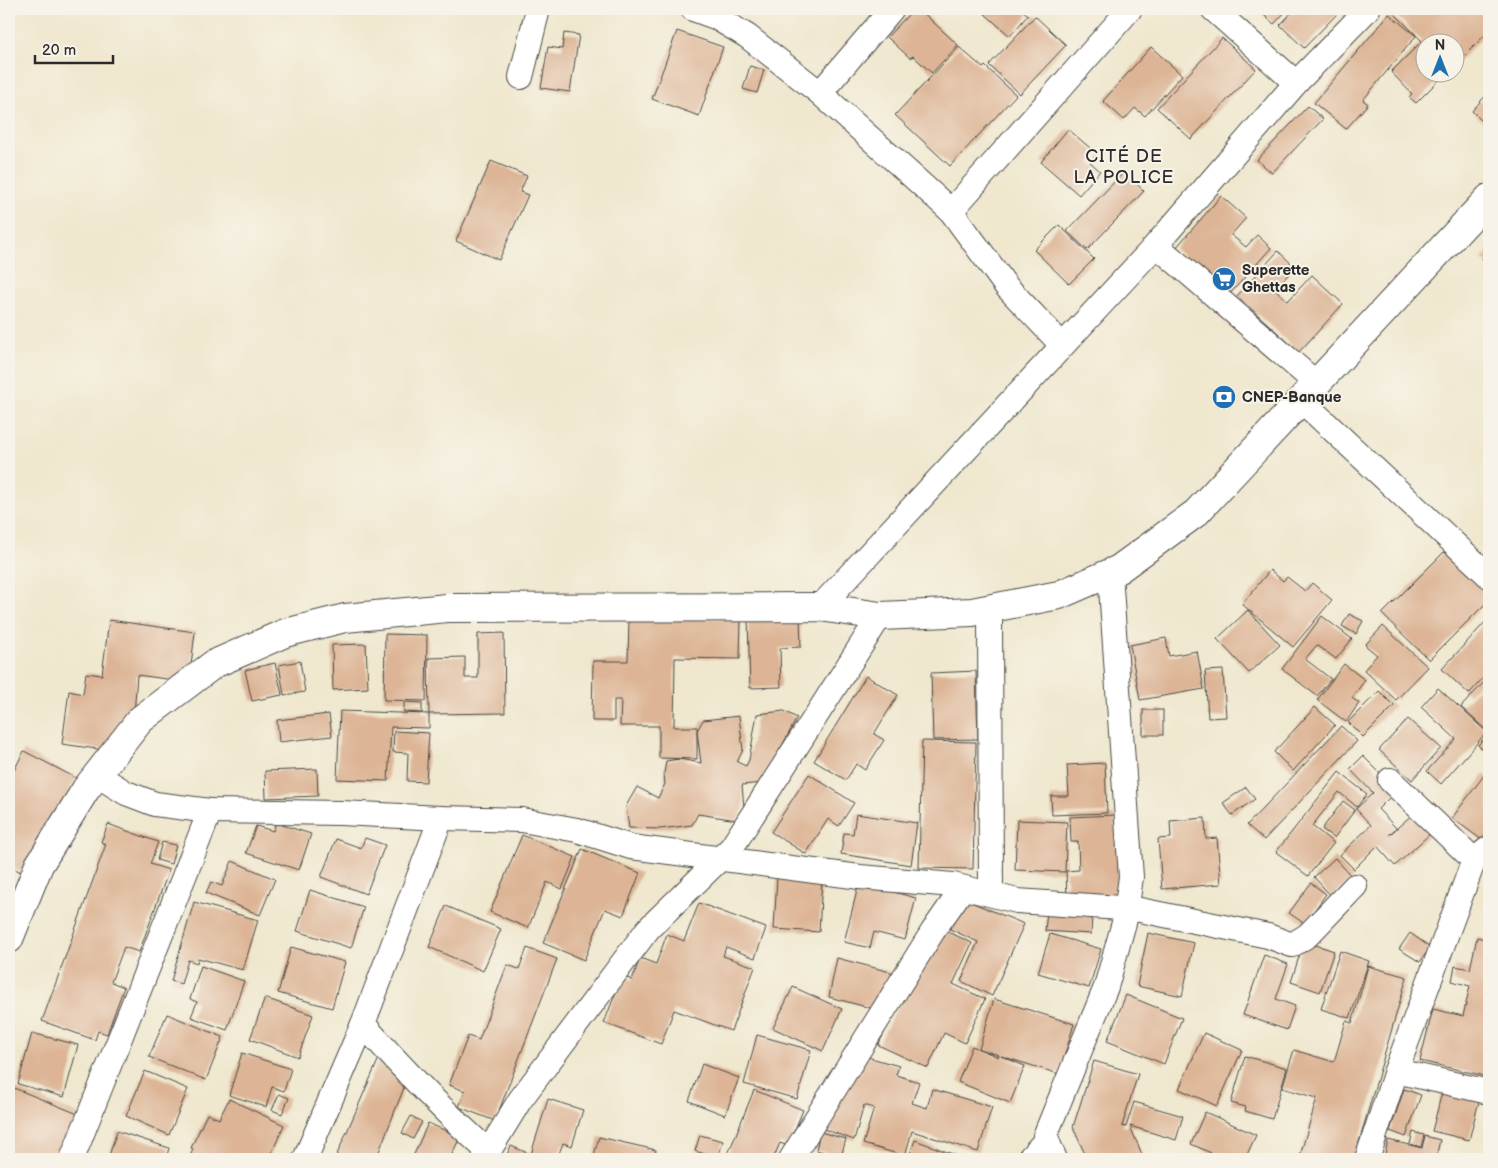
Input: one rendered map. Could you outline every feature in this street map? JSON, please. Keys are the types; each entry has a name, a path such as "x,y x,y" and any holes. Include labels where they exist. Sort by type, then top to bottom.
{"street":[{"path":"521,77 538,9"},
{"path":"693,9 715,17 747,36 820,93 951,211 1006,286 1062,345"},
{"path":"820,93 892,9"},
{"path":"951,211 1130,9"},
{"path":"1213,9 1296,83"},
{"path":"820,607 1156,244 1296,83 1368,9"},
{"path":"9,939 39,865 86,789 140,720 214,664 285,632 345,618 447,608 820,607 880,616 972,612 1059,595 1120,569 1196,513 1489,198"},
{"path":"1156,244 1308,392 1489,576"},
{"path":"1029,1159 1051,1149 1046,1136 1106,987 1125,919 1131,877 1110,573"},
{"path":"990,608 991,893"},
{"path":"363,1024 487,1156 520,1100 648,929 732,847 880,616"},
{"path":"97,775 126,793 155,804 210,811 341,813 522,820 577,830 631,847 860,877 963,888 1017,900 1126,908 1268,936 1292,945 1308,935 1355,886"},
{"path":"1367,1159 1396,1071 1482,854 1390,780"},
{"path":"72,1159 210,811"},
{"path":"305,1159 363,1024 442,818"},
{"path":"791,1159 933,931 963,888"},
{"path":"1396,1071 1489,1092"}],"building":[{"path":"914,9 919,9 958,45 932,73 913,56 910,58 887,37"},
{"path":"990,9 1021,9 1028,15 1010,36 985,14"},
{"path":"1257,9 1288,9 1274,24"},
{"path":"1295,9 1331,9 1337,14 1304,48 1280,25"},
{"path":"1398,9 1486,9 1489,12 1489,31 1466,54 1466,32 1416,32 1416,35 1394,13"},
{"path":"1389,14 1416,36 1363,100 1368,104 1346,129 1314,103"},
{"path":"1035,16 1066,45 1020,94 989,65"},
{"path":"677,31 723,47 699,116 652,99"},
{"path":"564,33 579,35 570,92 541,88 548,47 562,49"},
{"path":"1222,38 1256,69 1191,139 1157,108"},
{"path":"959,47 983,68 985,66 1016,95 950,166 895,115"},
{"path":"1151,47 1182,75 1145,116 1135,108 1124,120 1103,101"},
{"path":"1416,47 1416,82 1437,82 1416,103 1409,97 1412,94 1391,72"},
{"path":"750,66 764,70 757,93 743,89"},
{"path":"1489,92 1489,128 1472,111"},
{"path":"1308,106 1323,119 1272,173 1257,160"},
{"path":"1068,129 1097,154 1090,162 1100,171 1079,195 1041,162"},
{"path":"491,161 527,176 520,192 528,195 499,260 456,241"},
{"path":"1124,172 1144,191 1087,250 1067,231"},
{"path":"1221,196 1246,218 1231,235 1246,247 1257,235 1271,248 1229,295 1175,249"},
{"path":"1059,225 1094,259 1069,284 1034,250"},
{"path":"1489,250 1489,265 1482,259"},
{"path":"1278,251 1295,267 1275,289 1288,301 1312,275 1343,304 1299,352 1237,296"},
{"path":"1447,549 1489,592 1489,600 1429,660 1382,614"},
{"path":"1270,570 1283,581 1287,577 1305,591 1312,583 1332,600 1293,647 1242,604"},
{"path":"1248,610 1280,645 1249,673 1217,639"},
{"path":"1349,614 1363,621 1356,634 1342,626"},
{"path":"1322,616 1352,639 1336,659 1317,645 1305,659 1331,679 1317,696 1282,669"},
{"path":"800,617 801,647 780,648 781,687 750,688 748,618"},
{"path":"629,618 741,619 740,659 675,658 674,727 697,727 697,759 659,758 659,726 620,726 621,700 614,700 614,721 592,721 593,661 628,661"},
{"path":"1489,618 1489,671 1469,694 1442,669"},
{"path":"109,620 195,632 189,682 137,675 134,715 104,750 62,744 69,691 83,694 86,673 102,675"},
{"path":"1383,626 1428,667 1396,700 1364,670 1377,655 1365,645"},
{"path":"504,633 505,713 429,714 428,658 465,657 465,678 478,678 478,634"},
{"path":"385,634 427,635 426,701 384,700"},
{"path":"1166,638 1169,656 1197,651 1204,689 1140,700 1130,645"},
{"path":"366,644 368,688 333,690 332,645"},
{"path":"300,661 305,692 284,695 279,665"},
{"path":"275,663 282,695 252,701 245,670"},
{"path":"1344,664 1365,680 1352,698 1359,703 1346,722 1317,700"},
{"path":"1223,670 1226,717 1208,718 1205,671"},
{"path":"976,671 978,739 933,740 931,673"},
{"path":"866,676 898,695 874,734 884,740 865,770 856,764 846,780 814,761"},
{"path":"1486,680 1489,683 1489,733 1461,707"},
{"path":"1438,688 1487,732 1441,784 1427,771 1456,739 1421,707"},
{"path":"1379,691 1394,706 1363,737 1348,722"},
{"path":"404,702 422,703 422,713 404,712"},
{"path":"1315,707 1335,725 1293,771 1274,752"},
{"path":"1143,710 1163,710 1163,735 1143,735"},
{"path":"340,711 429,714 429,728 391,727 388,781 337,779"},
{"path":"784,711 797,718 762,783 742,785 744,807 737,820 698,814 692,825 660,829 629,828 626,806 637,787 658,798 665,784 666,761 679,759 701,763 697,731 703,720 739,716 743,750 737,762 746,766 749,760 757,714"},
{"path":"329,714 332,736 279,742 277,720"},
{"path":"1408,719 1441,748 1412,780 1379,750"},
{"path":"1341,726 1357,741 1264,840 1247,825"},
{"path":"394,731 429,733 426,782 407,781 408,753 393,752"},
{"path":"1489,734 1489,756 1478,745"},
{"path":"922,741 976,742 973,869 919,868"},
{"path":"24,751 76,778 25,874 9,866 9,780"},
{"path":"1363,756 1397,790 1378,809 1396,828 1389,835 1413,814 1431,833 1395,866 1377,846 1354,869 1340,855 1371,825 1356,809 1373,793 1350,769"},
{"path":"1105,763 1107,813 1052,815 1051,796 1069,796 1067,765"},
{"path":"317,769 318,796 266,798 265,771"},
{"path":"1339,772 1367,794 1357,807 1339,792 1312,826 1334,843 1308,876 1276,852"},
{"path":"809,774 854,803 839,826 828,819 806,854 771,832"},
{"path":"1485,774 1489,778 1489,839 1486,843 1452,818"},
{"path":"1246,787 1255,799 1232,815 1223,803"},
{"path":"1343,801 1355,810 1334,838 1322,829"},
{"path":"856,814 917,823 911,865 841,854 844,833 853,834"},
{"path":"1115,815 1120,896 1067,898 1066,871 1079,870 1078,842 1071,842 1070,817"},
{"path":"1205,818 1206,839 1217,838 1221,884 1162,889 1158,839 1171,838 1170,821"},
{"path":"1017,820 1067,822 1065,872 1015,870"},
{"path":"276,823 311,834 299,870 246,853 256,826 273,831"},
{"path":"108,824 158,842 150,864 169,870 139,952 124,947 111,982 124,987 107,1034 98,1031 95,1040 42,1021 106,844 101,842"},
{"path":"522,835 575,857 562,889 547,882 528,928 490,912"},
{"path":"365,838 385,845 366,894 321,877 336,839 361,848"},
{"path":"162,842 176,845 171,864 157,860"},
{"path":"582,849 640,873 623,916 605,909 584,960 543,943"},
{"path":"1335,858 1353,878 1332,897 1314,877"},
{"path":"232,861 275,879 260,915 206,893 211,882 222,886"},
{"path":"777,877 822,879 819,932 774,929"},
{"path":"859,883 916,898 905,940 874,932 870,948 844,942"},
{"path":"1311,883 1326,894 1305,924 1289,913"},
{"path":"310,890 364,907 351,948 297,931"},
{"path":"961,898 1024,924 992,996 961,981 978,942 948,928"},
{"path":"194,902 258,920 243,970 198,958 197,963 188,960 181,984 171,981"},
{"path":"699,903 766,928 755,958 726,947 723,956 755,967 731,1031 674,1010 661,1044 604,1023 622,976 632,980 640,958 656,964 667,934 684,941"},
{"path":"446,906 501,929 483,971 429,947"},
{"path":"1047,912 1092,915 1091,934 1045,931"},
{"path":"938,927 972,943 953,984 985,999 965,1043 944,1033 928,1068 878,1045"},
{"path":"1148,933 1194,943 1182,996 1137,986"},
{"path":"1410,933 1430,947 1420,962 1399,949"},
{"path":"1050,934 1101,949 1089,988 1038,973"},
{"path":"1477,937 1489,940 1489,1077 1420,1061 1433,1009 1463,1016 1470,986 1452,981 1455,966 1470,969"},
{"path":"1304,941 1334,951 1320,992 1291,982"},
{"path":"291,947 345,962 332,1008 278,993"},
{"path":"527,948 557,959 495,1121 459,1107 465,1091 449,1085 468,1036 479,1040 507,965 519,969"},
{"path":"1340,951 1369,961 1350,1018 1321,1009"},
{"path":"1264,955 1288,964 1276,999 1295,1006 1287,1030 1243,1015"},
{"path":"837,958 898,974 878,1010 829,997"},
{"path":"201,966 244,981 227,1030 191,1017 197,1002 190,999"},
{"path":"1368,966 1407,977 1354,1159 1299,1159 1317,1098 1282,1088 1294,1050 1334,1062 1346,1021 1352,1023"},
{"path":"793,987 842,1009 823,1051 773,1028"},
{"path":"1126,995 1182,1018 1164,1064 1107,1041"},
{"path":"265,998 313,1015 298,1057 250,1039"},
{"path":"994,999 1074,1024 1059,1074 1001,1056 1025,1066 1010,1103 958,1082 972,1046 979,1049","holes":["979,1049 999,1055 998,1057"]},
{"path":"167,1014 223,1037 206,1080 149,1057"},
{"path":"32,1033 78,1045 64,1097 18,1084"},
{"path":"1204,1033 1242,1050 1217,1106 1179,1089"},
{"path":"757,1035 811,1050 797,1099 744,1084"},
{"path":"242,1053 291,1069 284,1091 272,1087 266,1107 229,1095"},
{"path":"380,1056 407,1080 376,1159 335,1159"},
{"path":"864,1056 899,1066 896,1075 919,1082 912,1103 927,1108 932,1089 992,1107 978,1152 912,1131 905,1156 863,1144 874,1108 864,1105 854,1140 824,1129"},
{"path":"1245,1056 1287,1068 1272,1119 1245,1111 1246,1107 1231,1103"},
{"path":"1094,1061 1138,1074 1122,1126 1126,1127 1134,1102 1183,1116 1176,1140 1130,1126 1144,1159 1087,1159 1073,1127"},
{"path":"702,1064 739,1078 725,1115 689,1101"},
{"path":"145,1071 188,1089 169,1135 126,1116"},
{"path":"9,1086 78,1114 60,1159 9,1159"},
{"path":"1404,1089 1421,1095 1406,1137 1390,1131"},
{"path":"754,1090 803,1110 788,1146 780,1143 773,1159 726,1159"},
{"path":"1442,1092 1479,1101 1469,1140 1432,1131"},
{"path":"279,1094 289,1098 282,1114 272,1110"},
{"path":"229,1099 284,1125 269,1159 189,1159 193,1149 191,1148 207,1114 219,1119"},
{"path":"548,1099 583,1110 572,1146 563,1143 557,1159 547,1159 531,1154"},
{"path":"1205,1112 1256,1135 1245,1159 1208,1159 1211,1153 1191,1144"},
{"path":"411,1116 422,1122 413,1139 402,1133"},
{"path":"428,1123 460,1137 450,1159 412,1159"},
{"path":"117,1131 169,1148 166,1159 108,1159"},
{"path":"820,1132 846,1139 841,1157 816,1150"},
{"path":"1413,1132 1424,1135 1421,1147 1410,1144"},
{"path":"700,1135 723,1141 718,1158 695,1151"},
{"path":"1425,1136 1440,1140 1436,1157 1441,1159 1384,1159 1388,1140 1422,1148"},
{"path":"599,1137 656,1150 654,1159 593,1159"},
{"path":"915,1140 966,1159 908,1159"},
{"path":"511,1146 542,1159 505,1159"}],"place":[{"name":"Superette Ghettas","path":"1224,279"},
{"name":"CNEP-Banque","path":"1224,397"}],"district":[{"name":"CITÉ DE LA POLICE","path":"1124,166"}]}
